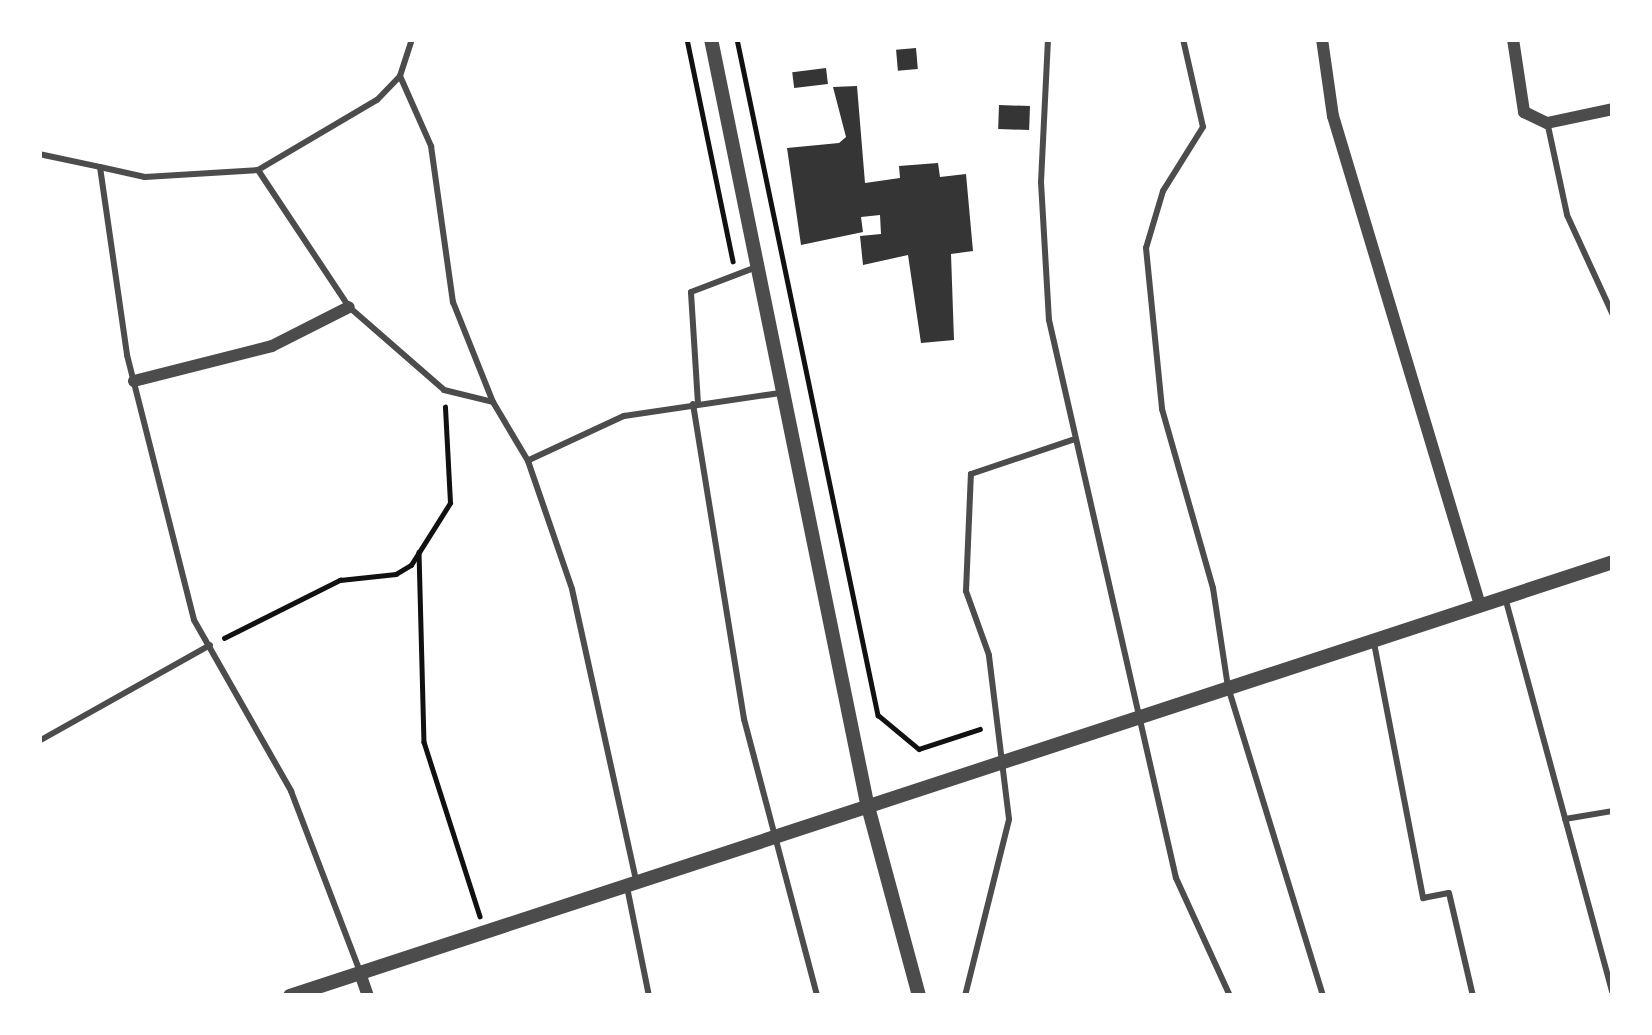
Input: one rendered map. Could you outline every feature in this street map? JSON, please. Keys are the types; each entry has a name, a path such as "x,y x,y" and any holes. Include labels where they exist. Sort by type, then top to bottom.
{"street":[{"path":"711,39 868,803 919,996"},
{"path":"1322,39 1333,116 1480,605"},
{"path":"1513,39 1524,112 1547,123 1613,109"},
{"path":"134,381 272,346 350,307"},
{"path":"290,996 1613,562"},
{"path":"360,973 368,996"}],"lane":[{"path":"39,154 145,177 258,170 340,125 400,76 412,39"},
{"path":"1048,39 1041,182 1048,320 1134,717 1185,909 1206,933 1230,996"},
{"path":"1184,39 1203,127 1150,219 1147,263 1162,409 1213,588 1228,687 1323,996"},
{"path":"400,76 435,162 453,302 494,402 528,460 572,589 650,996"},
{"path":"1547,123 1567,214 1613,315"},
{"path":"100,167 134,381 194,620 291,791 360,973"},
{"path":"258,170 350,307 443,390 494,402"},
{"path":"758,267 692,292 696,404 744,719 817,996"},
{"path":"528,460 597,423 783,393"},
{"path":"965,996 1007,835 1009,801 996,762 989,655 966,591 971,474 1072,440"},
{"path":"1505,597 1613,996"},
{"path":"1373,640 1423,898 1449,893 1474,996"},
{"path":"39,741 210,645"},
{"path":"1565,819 1613,811"}],"path":[{"path":"687,39 733,261"},
{"path":"737,39 878,716 919,749 988,727"},
{"path":"210,645 340,580 396,574 418,552 450,503 443,390"},
{"path":"418,552 424,742 485,931"}],"building":[{"path":"916,48 918,69 898,71 896,50"},
{"path":"826,68 828,84 794,88 792,72"},
{"path":"857,86 865,183 900,178 899,166 938,163 940,177 966,174 973,251 951,254 954,340 921,343 908,255 863,265 860,236 881,234 880,215 861,217 863,232 801,245 787,148 839,143 846,137 833,87"},
{"path":"999,105 1030,106 1029,130 998,129"}]}
